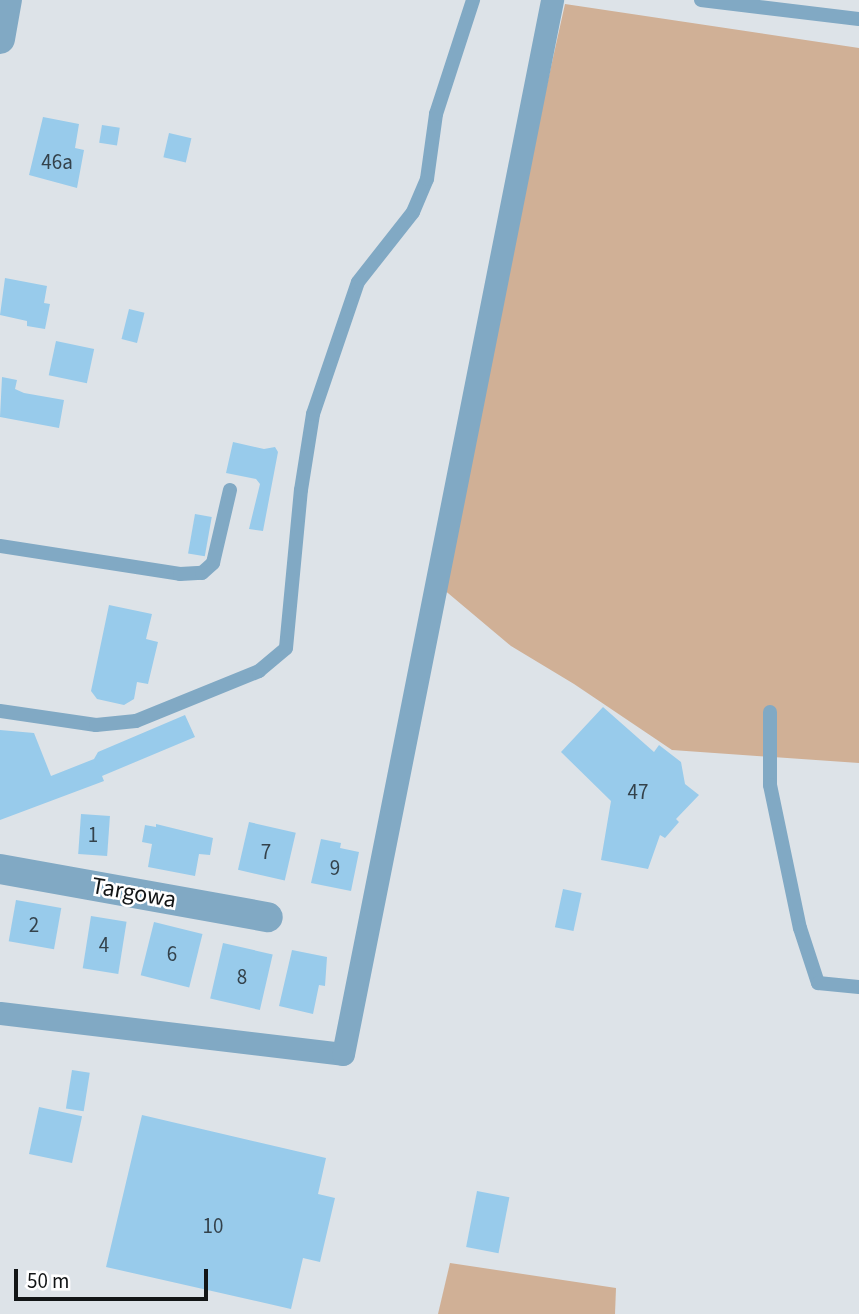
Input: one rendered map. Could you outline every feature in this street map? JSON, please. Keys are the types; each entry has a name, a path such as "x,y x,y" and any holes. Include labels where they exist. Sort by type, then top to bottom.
{"street":[{"path":"0,39 7,0"},
{"path":"0,1013 343,1054 552,0"},
{"name":"Targowa","path":"0,869 268,917"}],"lane":[{"path":"0,711 96,725 136,721 259,671 286,648 301,490 313,414 358,282 413,212 427,178 436,114 473,0"},
{"path":"701,0 859,19"},
{"path":"0,546 180,575 202,573 213,563 230,490"},
{"path":"770,712 770,785 800,928 818,983 859,987"}],"shaded area":[{"path":"565,4 859,48 859,763 672,750 574,684 511,646 436,583"},
{"path":"450,1263 616,1288 615,1314 438,1314"}],"building":[{"path":"43,117 79,124 75,148 84,150 77,188 29,175"},
{"path":"102,125 120,128 117,146 99,143"},
{"path":"169,133 191,138 186,163 163,157"},
{"path":"5,278 47,286 44,303 50,304 45,329 27,326 27,321 0,315"},
{"path":"129,309 145,313 137,343 122,339"},
{"path":"56,341 94,349 87,383 49,375"},
{"path":"2,377 17,380 15,389 24,393 64,400 59,428 0,417"},
{"path":"233,442 264,449 275,447 278,452 263,531 249,529 260,484 256,479 226,473"},
{"path":"195,514 212,517 205,556 188,553"},
{"path":"109,605 152,614 146,639 158,642 148,684 137,682 134,699 124,705 97,699 91,691"},
{"path":"603,707 654,752 659,745 681,762 685,784 699,795 676,819 679,822 665,838 660,835 648,869 601,860 611,801 561,752"},
{"path":"185,715 195,737 102,776 104,781 0,820 0,730 34,733 51,776 94,759 98,752"},
{"path":"81,814 110,816 107,856 78,854"},
{"path":"249,822 296,833 285,881 238,870"},
{"path":"156,824 213,838 210,855 199,854 195,876 148,867 152,844 142,842 145,825 156,827"},
{"path":"321,839 341,843 340,848 359,852 351,891 311,883"},
{"path":"563,889 582,893 573,931 555,927"},
{"path":"16,900 61,908 54,949 9,941"},
{"path":"91,916 127,922 118,974 83,968"},
{"path":"154,922 203,934 189,987 141,975"},
{"path":"223,943 273,954 260,1010 210,999"},
{"path":"292,950 327,957 325,986 319,985 313,1014 279,1006"},
{"path":"72,1070 90,1073 84,1111 66,1109"},
{"path":"39,1107 82,1116 72,1163 29,1154"},
{"path":"142,1115 326,1158 318,1194 335,1198 320,1262 303,1258 291,1309 106,1267"},
{"path":"477,1191 509,1197 499,1253 466,1247"}]}
